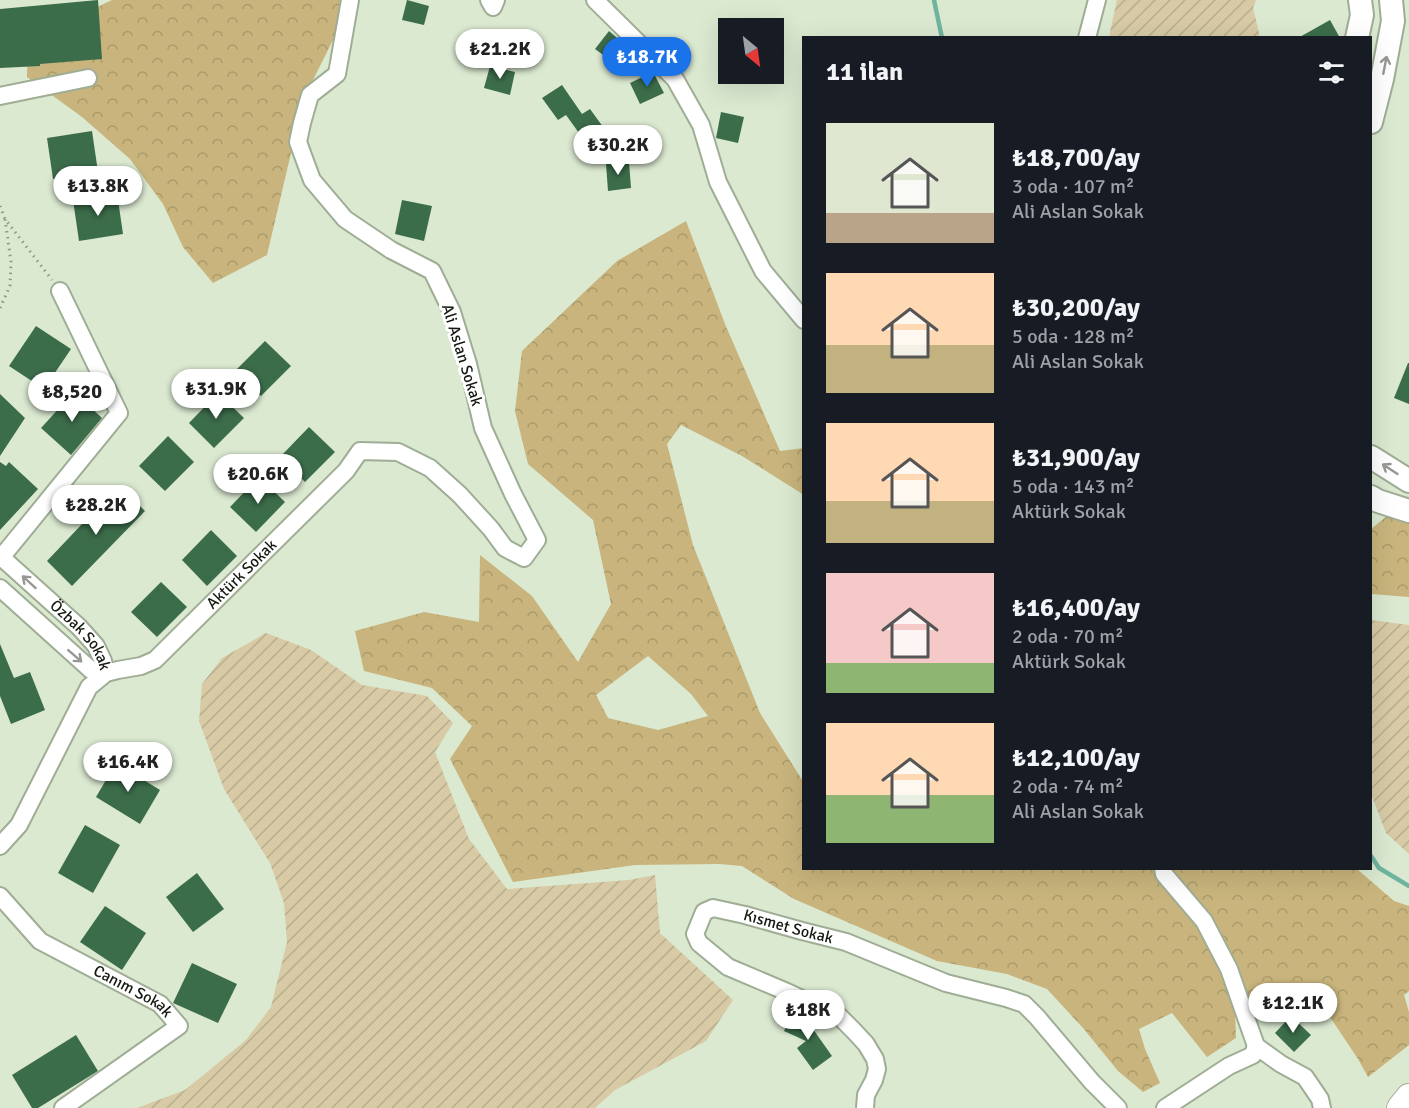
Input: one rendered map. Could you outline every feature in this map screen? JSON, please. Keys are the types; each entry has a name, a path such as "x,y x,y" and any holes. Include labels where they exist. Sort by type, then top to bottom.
{"main road":[{"path":"1357,36 1362,15 1360,0"},
{"path":"1372,118 1393,21 1391,0"},
{"path":"1372,458 1409,481"},
{"path":"1372,498 1409,511"},
{"path":"1400,1108 1409,1097"}],"street":[{"name":"Ali Aslan Sokak","path":"350,0 337,74 310,95 298,142 312,180 345,219 392,250 432,271 452,312 468,364 483,428 537,540 524,558"},
{"path":"489,0 494,7 496,0"},
{"path":"595,0 675,79 701,125 718,182 763,271 802,318"},
{"path":"1088,36 1097,0"},
{"path":"0,96 88,78"},
{"path":"1,557 119,413 60,291"},
{"name":"Aktürk Sokak","path":"106,674 141,666 155,660 346,471 360,451 398,452 430,468 460,495 505,548 524,558"},
{"name":"Özbak Sokak","path":"0,588 91,670 106,674 96,646 79,627 1,557"},
{"path":"0,846 19,825 89,687 106,674"},
{"path":"1163,870 1204,921 1229,969 1256,1047 1305,1077 1320,1099 1322,1108"},
{"name":"Canım Sokak","path":"0,896 40,941 160,1004 179,1026 63,1108"},
{"name":"Kısmet Sokak","path":"864,1108 866,1095 877,1069 875,1059 866,1044 840,1017 728,967 699,943 695,934 704,912 713,908 846,942 946,983 1006,998 1024,1005 1118,1108"},
{"path":"1165,1108 1229,1066 1253,1055 1256,1047"}],"path":[{"path":"0,206 5,219 11,262 10,286 0,308"},
{"path":"5,219 60,291"}],"green space":[{"path":"112,0 351,0 304,98 267,255 213,283 183,247 163,204 130,159 82,117 27,77 28,32 68,21"},
{"path":"686,221 725,324 780,451 802,448 802,494 742,456 681,425 667,444 693,545 760,713 802,780 802,870 1358,870 1394,901 1409,906 1409,991 1404,995 1409,1012 1409,1045 1368,1077 1328,1014 1297,998 1235,1009 1236,1038 1207,1057 1172,1013 1139,1029 1160,1083 1143,1092 1118,1071 1047,989 1007,974 937,961 794,899 742,866 635,865 513,882 450,759 472,726 432,688 364,671 355,631 424,612 479,622 480,555 532,596 578,662 611,604 593,520 528,464 515,411 522,351 617,261","holes":["648,656 691,694 708,716 658,730 608,718 596,695"]},
{"path":"1387,516 1409,523 1409,597 1372,594 1372,528"}],"shaded area":[{"path":"1117,0 1256,0 1253,8 1260,36 1109,36"},
{"path":"1372,620 1409,625 1409,854 1386,833 1372,797"},
{"path":"266,633 311,650 362,685 427,696 453,723 435,752 469,839 507,889 629,880 655,875 660,933 733,1000 706,1041 615,1090 595,1108 137,1108 185,1090 246,1040 271,1007 287,942 284,903 270,863 224,789 199,721 202,684 222,658"}],"building":[{"path":"98,0 102,59 0,68 0,9"},
{"path":"407,0 429,6 424,25 402,20"},
{"path":"1330,20 1339,36 1302,36"},
{"path":"609,31 629,48 617,65 595,49"},
{"path":"490,66 515,72 510,95 484,88"},
{"path":"653,72 664,93 640,104 630,83"},
{"path":"562,85 582,114 590,109 606,131 587,144 566,115 558,120 542,98"},
{"path":"721,112 744,117 738,143 716,138"},
{"path":"92,131 98,172 53,179 47,138"},
{"path":"629,162 631,188 608,191 606,164"},
{"path":"117,193 123,234 79,241 73,200"},
{"path":"402,200 432,206 424,241 395,234"},
{"path":"36,326 71,349 44,389 9,366"},
{"path":"265,341 291,366 261,396 235,371"},
{"path":"1409,363 1409,404 1394,398"},
{"path":"74,392 102,418 71,455 41,428"},
{"path":"218,393 244,418 214,448 189,423"},
{"path":"0,394 25,418 0,456"},
{"path":"309,427 335,452 305,482 280,457"},
{"path":"168,436 194,462 165,491 139,466"},
{"path":"0,462 6,466 9,462 38,489 0,530"},
{"path":"259,477 285,502 256,532 230,507"},
{"path":"119,485 145,511 72,586 47,561"},
{"path":"211,530 237,556 207,586 182,560"},
{"path":"161,582 187,607 157,637 131,612"},
{"path":"0,644 14,678 30,672 45,710 11,724 0,696"},
{"path":"116,763 160,790 140,824 96,797"},
{"path":"85,825 120,845 93,893 58,873"},
{"path":"197,873 224,909 193,932 166,897"},
{"path":"105,906 146,933 122,970 80,942"},
{"path":"192,963 237,984 218,1023 173,1003"},
{"path":"793,1012 809,1020 808,1022 832,1056 813,1070 797,1048 806,1041 784,1031"},
{"path":"1291,1016 1311,1035 1294,1052 1275,1033"},
{"path":"76,1035 98,1071 38,1108 32,1108 12,1075"}],"waterway":[{"path":"934,0 942,36"},
{"path":"1372,858 1379,868 1409,886"}]}
